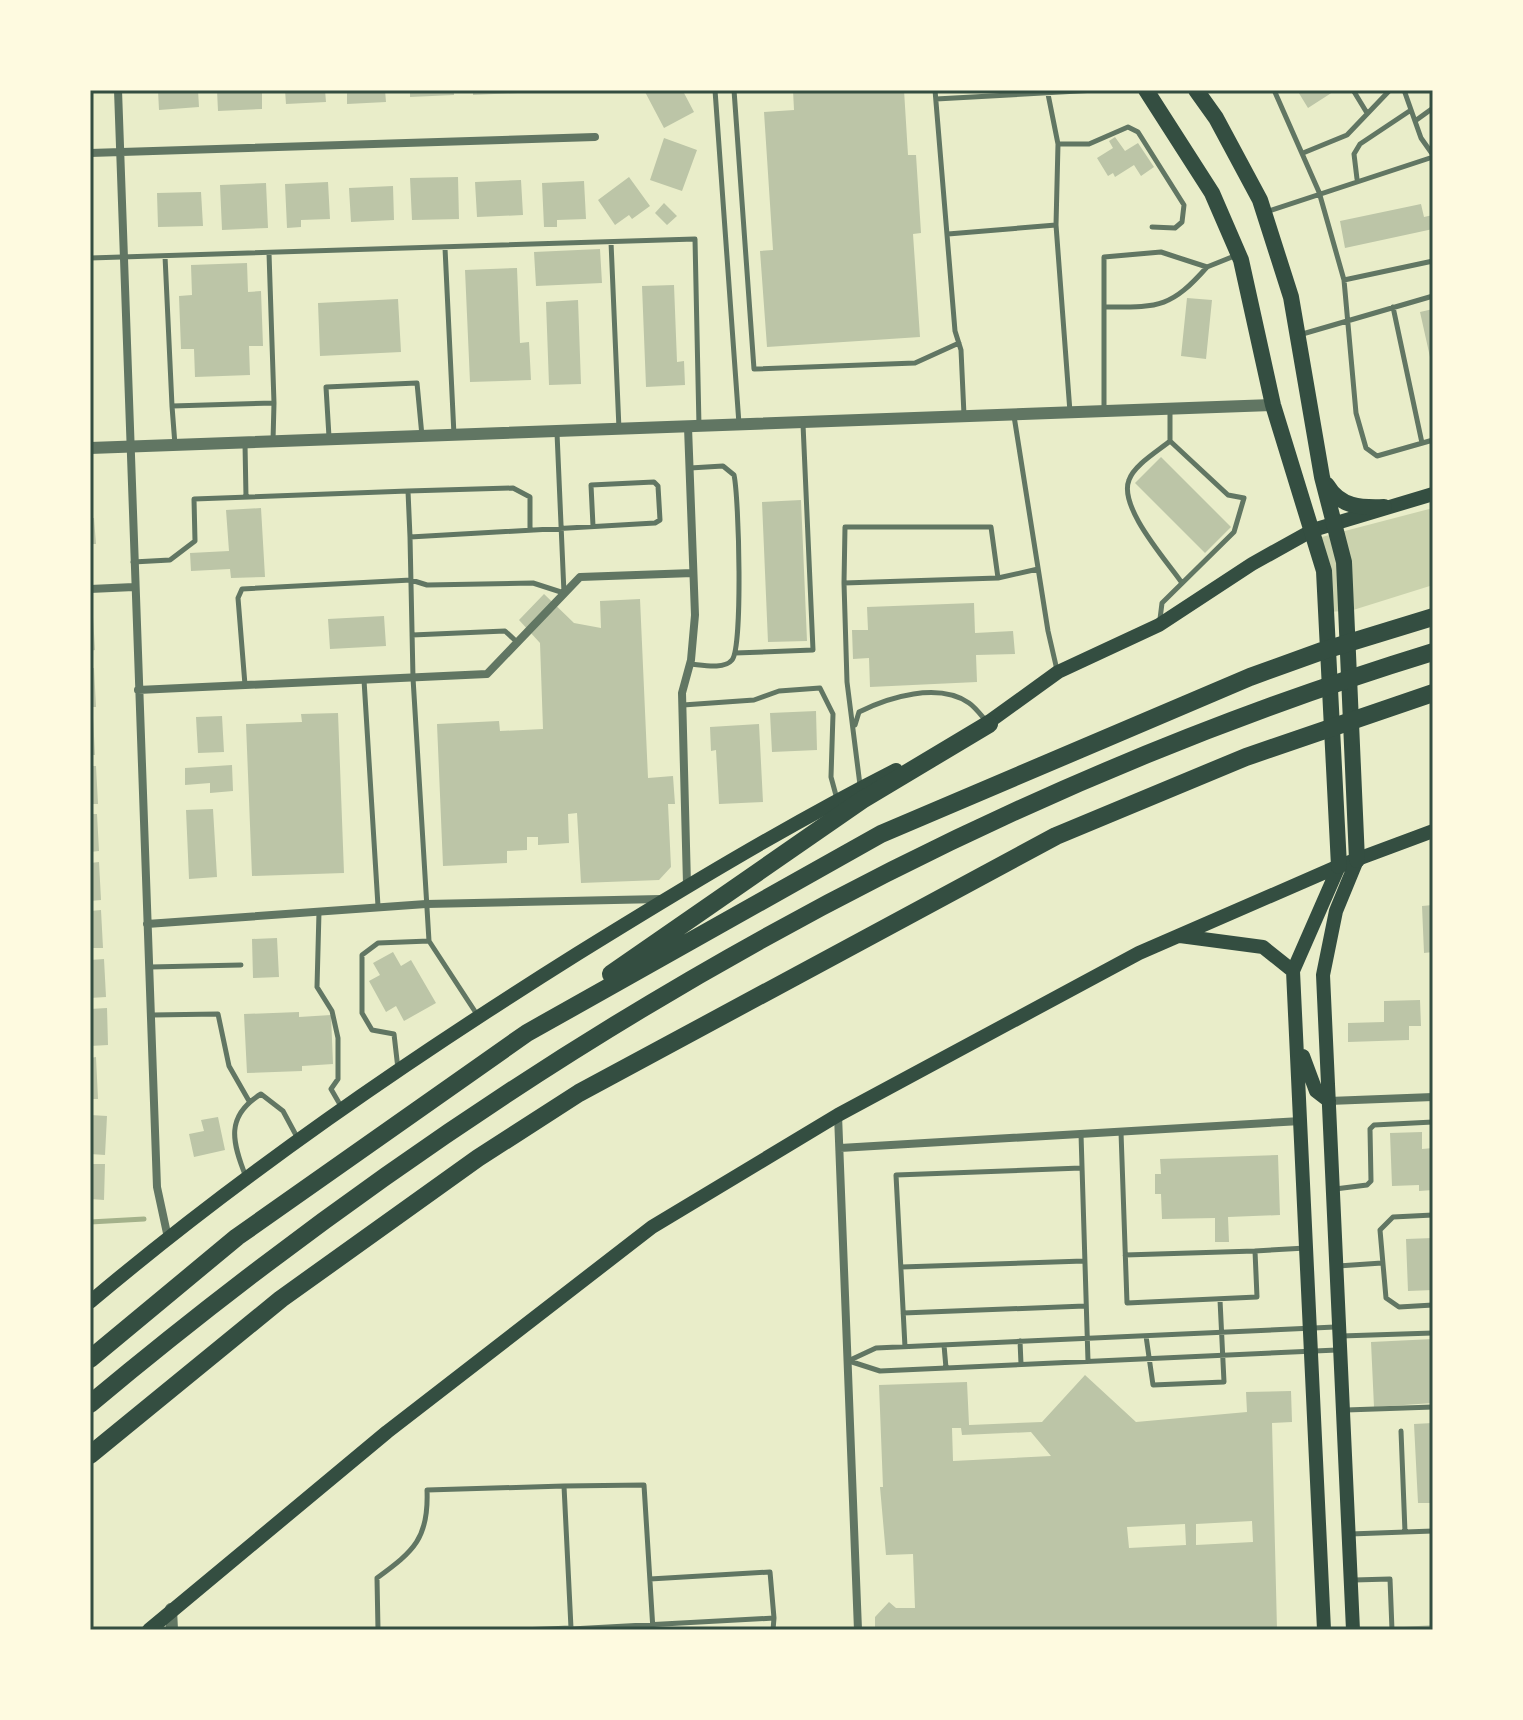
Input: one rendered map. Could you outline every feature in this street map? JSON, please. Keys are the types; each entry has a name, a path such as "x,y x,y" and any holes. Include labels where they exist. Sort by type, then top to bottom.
{"highway":[{"path":"527,1033 881,834 1250,677 1433,617"},
{"path":"90,1404 253,1271 357,1194 537,1071 738,951 918,857 1076,784 1237,720 1433,652"},
{"path":"90,1455 293,1290 478,1158 579,1093 1056,836 1246,757 1433,693"},
{"path":"90,1359 237,1237 861,794 989,724"}],"main road":[{"path":"1146,90 1212,193 1238,254 1273,405 1324,571 1339,860 1293,971 1324,1630"},
{"path":"1196,90 1222,128 1265,212 1283,266 1322,477 1344,562 1357,854 1336,911 1324,966 1353,1630"},
{"path":"1322,477 1341,501 1362,508 1384,507"},
{"path":"989,724 1058,672 1159,625 1252,564 1313,530 1334,521 1433,494"},
{"path":"90,1302 246,1178 478,1016 687,884 838,800 861,794"},
{"path":"149,1630 387,1432 652,1227 838,1115 1176,936 1339,860 1433,831"},
{"path":"1176,936 1263,947 1293,971"},
{"path":"1298,1040 1316,1091 1329,1101"}],"street":[{"path":"118,90 157,1187 168,1238"},
{"path":"90,153 595,137"},
{"path":"90,448 1273,405"},
{"path":"687,884 682,705 695,615 689,468 693,427"},
{"path":"138,690 487,674 580,577 693,573"},
{"path":"90,589 134,587"},
{"path":"147,924 426,904 666,899"},
{"path":"1329,1101 1433,1097"},
{"path":"838,1115 858,1630"},
{"path":"840,1148 1301,1121"},
{"path":"171,1609 172,1630"}],"lane":[{"path":"715,90 739,425"},
{"path":"734,90 754,369 915,363 959,343"},
{"path":"935,90 964,417"},
{"path":"936,99 1096,90"},
{"path":"1274,90 1319,192 1344,280 1356,413 1366,448 1377,456 1433,440"},
{"path":"1353,90 1367,113"},
{"path":"1303,153 1347,135 1390,90"},
{"path":"1265,212 1433,156 1404,90"},
{"path":"1048,94 1058,144 1056,225 1070,413"},
{"path":"1415,121 1433,108"},
{"path":"1357,179 1354,154 1360,144 1411,110"},
{"path":"1058,144 1089,144 1128,127 1138,132 1184,205 1182,222 1175,228 1152,227"},
{"path":"948,234 1056,225"},
{"path":"90,258 695,239 693,427"},
{"path":"611,242 619,430"},
{"path":"445,248 454,436"},
{"path":"1104,412 1104,257 1161,252 1207,267"},
{"path":"269,253 273,442"},
{"path":"1104,307 1149,307 1173,300 1207,267 1238,254"},
{"path":"165,256 175,445"},
{"path":"1344,280 1433,261"},
{"path":"1298,335 1433,296"},
{"path":"1393,307 1422,443"},
{"path":"329,440 326,387 417,383 422,437"},
{"path":"172,406 274,403"},
{"path":"1159,625 1162,603 1234,532 1244,498 1228,495 1170,441 1170,410"},
{"path":"1014,415 1058,672"},
{"path":"735,653 813,650 803,423"},
{"path":"245,685 238,598 242,589 411,580 427,585 533,583 564,593 557,432"},
{"path":"1170,441 1130,476 1127,485 1135,517 1182,583"},
{"path":"245,443 246,497"},
{"path":"689,468 723,466 734,475 738,580 735,653 729,664 690,664"},
{"path":"410,537 655,523 660,520 658,486 654,482 591,485 593,526"},
{"path":"133,562 170,560 195,541 194,499 513,488 530,497 530,530"},
{"path":"408,491 413,678 429,941 478,1016"},
{"path":"861,794 848,696 845,527 991,527 998,578"},
{"path":"844,583 998,578 1038,569"},
{"path":"412,635 505,631 517,642"},
{"path":"364,680 378,907"},
{"path":"682,705 754,700 779,691 820,688 833,714 831,777 838,800"},
{"path":"854,726 859,712 890,697 950,694 969,703 989,724"},
{"path":"319,911 317,987 332,1011 338,1038 338,1079 331,1089 343,1109"},
{"path":"398,1071 394,1034 372,1030 362,1013 362,955 378,943 429,941"},
{"path":"149,967 241,965"},
{"path":"151,1015 218,1014 229,1066 249,1101"},
{"path":"246,1178 235,1143 236,1115 249,1101 261,1094 283,1111 299,1140"},
{"path":"1433,1097 1433,1105"},
{"path":"1333,1189 1367,1185 1371,1181 1370,1129 1374,1125 1433,1122"},
{"path":"1121,1131 1127,1303 1257,1297 1255,1251"},
{"path":"1080,1133 1088,1361"},
{"path":"905,1347 896,1175 1081,1168"},
{"path":"1433,1215 1393,1217 1380,1230 1386,1298 1399,1307 1433,1305"},
{"path":"1125,1255 1307,1248"},
{"path":"901,1267 1084,1261"},
{"path":"1337,1266 1382,1263"},
{"path":"1146,1335 1153,1385 1224,1382 1220,1300"},
{"path":"903,1313 1085,1306"},
{"path":"848,1361 876,1348 1146,1335 1311,1328 1340,1338"},
{"path":"848,1361 880,1371 1311,1351 1340,1338 1433,1333"},
{"path":"1020,1341 1021,1364"},
{"path":"944,1345 946,1368"},
{"path":"1343,1410 1433,1407"},
{"path":"1401,1431 1405,1532"},
{"path":"378,1630 377,1578 405,1558 422,1535 428,1518 427,1490 644,1485 653,1627"},
{"path":"564,1486 571,1629"},
{"path":"1349,1534 1433,1531"},
{"path":"650,1579 770,1572 773,1630"},
{"path":"1351,1580 1390,1579 1392,1630"},
{"path":"520,1630 653,1627 774,1618"}],"green space":[{"path":"1433,508 1433,585 1350,611 1321,612 1318,538"}],"building":[{"path":"158,90 198,90 199,107 159,110"},
{"path":"217,90 262,90 262,109 218,111"},
{"path":"285,90 325,90 326,102 286,104"},
{"path":"347,90 385,90 386,102 347,104"},
{"path":"410,90 454,90 454,95 410,97"},
{"path":"473,90 518,90 518,93 473,95"},
{"path":"644,90 690,90 684,93 694,112 664,128"},
{"path":"793,90 904,90 908,155 916,155 921,233 913,234 920,337 767,347 760,251 773,250 764,112 794,110"},
{"path":"1297,90 1336,90 1308,108"},
{"path":"1115,137 1125,151 1138,143 1154,167 1141,176 1134,165 1115,177 1113,173 1108,176 1097,158 1113,148 1109,141"},
{"path":"664,138 697,150 682,191 650,180"},
{"path":"458,177 459,219 412,220 410,178"},
{"path":"629,177 650,206 632,219 629,215 615,225 598,200"},
{"path":"521,180 523,215 477,217 475,182"},
{"path":"584,181 586,219 557,220 557,227 544,227 542,183"},
{"path":"328,182 330,219 301,220 301,227 287,228 285,184"},
{"path":"266,183 268,228 222,230 220,185"},
{"path":"393,186 394,220 351,222 349,188"},
{"path":"201,192 203,226 158,227 157,193"},
{"path":"664,203 677,216 667,225 655,213"},
{"path":"1421,204 1424,217 1433,215 1433,229 1345,248 1340,221"},
{"path":"600,249 602,283 536,286 534,252"},
{"path":"247,263 248,292 261,291 263,346 249,346 250,375 195,377 194,349 181,349 179,296 192,295 191,265"},
{"path":"517,268 520,343 529,342 531,380 470,382 465,270"},
{"path":"674,285 677,362 684,361 685,385 646,387 642,286"},
{"path":"1187,298 1212,300 1206,359 1181,356"},
{"path":"398,299 401,352 320,356 318,303"},
{"path":"578,300 581,384 549,385 546,302"},
{"path":"1433,309 1433,366 1432,366 1420,312"},
{"path":"1161,457 1231,527 1205,553 1135,483"},
{"path":"801,500 807,641 768,642 762,502"},
{"path":"261,508 265,577 231,578 230,569 191,571 190,553 229,551 226,510"},
{"path":"90,518 94,518 96,544 90,544"},
{"path":"544,594 574,623 601,628 600,601 640,599 648,778 673,776 675,804 668,804 671,867 659,880 581,883 577,813 568,814 569,843 538,845 538,837 527,837 527,850 507,851 507,863 443,866 437,724 499,721 500,731 543,729 540,643 519,620"},
{"path":"974,603 975,633 1013,631 1015,654 976,655 977,682 870,687 869,658 853,659 852,630 868,630 867,607"},
{"path":"384,616 386,646 330,649 328,619"},
{"path":"90,617 93,617 95,650 90,651"},
{"path":"90,668 94,668 96,707 90,707"},
{"path":"816,711 817,750 772,752 770,713"},
{"path":"338,713 344,873 252,876 246,724 302,722 301,714"},
{"path":"222,716 224,752 198,753 196,717"},
{"path":"90,717 93,717 95,755 90,755"},
{"path":"759,724 763,802 719,804 716,750 711,751 710,727"},
{"path":"232,765 233,791 210,793 210,783 185,785 185,768"},
{"path":"90,766 96,766 98,804 90,804"},
{"path":"213,809 217,877 189,879 186,810"},
{"path":"90,814 97,814 99,851 90,852"},
{"path":"99,862 101,900 90,901 90,863"},
{"path":"1433,905 1433,952 1424,953 1422,906"},
{"path":"101,910 103,948 90,948 90,911"},
{"path":"277,938 279,977 253,978 252,939"},
{"path":"393,952 401,966 411,960 436,1003 404,1021 396,1006 386,1012 369,981 380,975 373,963"},
{"path":"104,959 106,997 90,998 90,960"},
{"path":"1420,1000 1421,1026 1409,1026 1409,1040 1348,1042 1348,1023 1384,1022 1384,1001"},
{"path":"107,1008 108,1045 90,1046 90,1009"},
{"path":"299,1012 299,1017 331,1015 333,1064 302,1066 302,1071 247,1073 244,1014"},
{"path":"96,1057 98,1099 90,1099 90,1058"},
{"path":"90,1115 107,1116 105,1155 90,1154"},
{"path":"218,1117 225,1150 194,1157 189,1134 204,1131 201,1120"},
{"path":"1422,1132 1422,1149 1433,1148 1433,1190 1419,1191 1419,1185 1392,1186 1390,1133"},
{"path":"1278,1155 1280,1215 1228,1217 1229,1242 1215,1242 1215,1218 1162,1219 1161,1194 1155,1194 1155,1174 1161,1174 1160,1159"},
{"path":"90,1164 105,1164 104,1200 90,1199"},
{"path":"1433,1238 1433,1290 1408,1291 1406,1239"},
{"path":"1433,1339 1433,1403 1374,1407 1371,1342"},
{"path":"1085,1375 1136,1422 1247,1412 1246,1392 1291,1391 1292,1422 1272,1423 1277,1630 875,1630 875,1617 889,1602 896,1608 915,1608 913,1554 886,1555 880,1487 883,1487 879,1385 967,1382 969,1425 1042,1422","holes":["952,1428 961,1428 962,1435 1031,1432 1051,1456 953,1461","1252,1521 1253,1542 1196,1545 1196,1524","1185,1524 1186,1545 1129,1548 1127,1527"]},
{"path":"1433,1423 1433,1503 1418,1503 1414,1424"},
{"path":"1433,1625 1433,1630 1404,1630 1404,1627"}],"waterway":[{"path":"90,1222 144,1219"}]}
